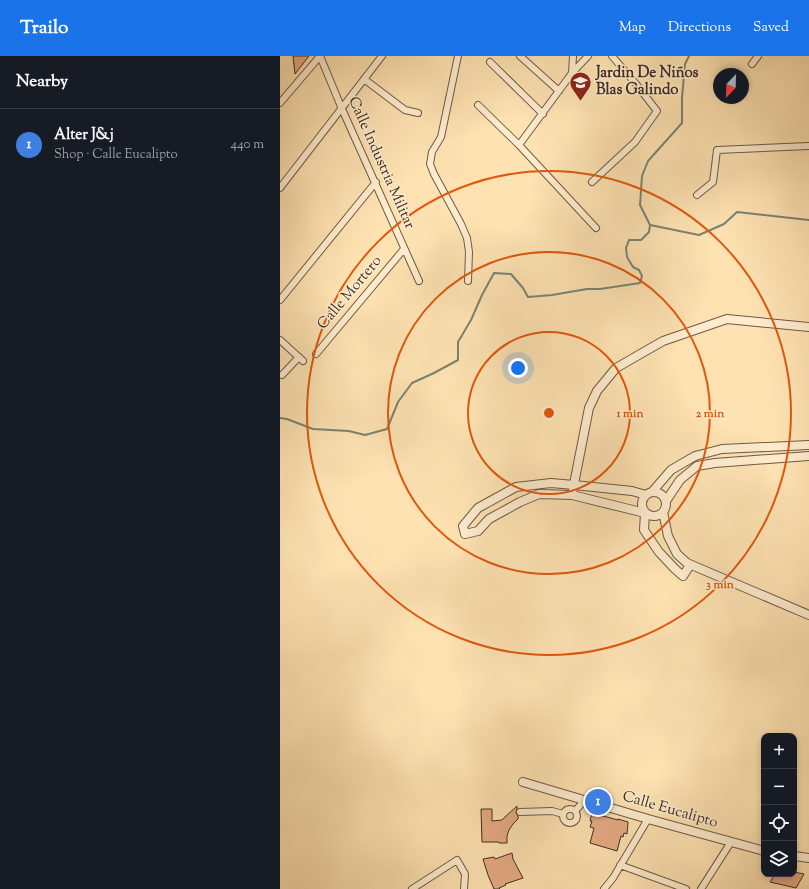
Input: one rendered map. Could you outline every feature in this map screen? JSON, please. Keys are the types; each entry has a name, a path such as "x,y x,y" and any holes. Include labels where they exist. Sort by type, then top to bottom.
{"street":[{"path":"280,103 320,56"},
{"name":"Calle Industria Militar","path":"320,56 342,109 376,182 419,281"},
{"path":"280,188 382,56"},
{"path":"458,56 441,137 432,152 430,164 467,238 469,252 468,281"},
{"path":"520,56 559,91"},
{"path":"572,73 573,56"},
{"path":"519,146 572,73 588,56"},
{"path":"592,182 635,142 657,111 612,56"},
{"path":"752,64 758,56"},
{"path":"490,62 543,114"},
{"path":"364,79 405,110 418,113"},
{"path":"478,104 596,228"},
{"path":"696,195 713,182 717,150 809,146"},
{"path":"280,300 376,182"},
{"name":"Calle Mortero","path":"316,354 404,249"},
{"path":"572,495 589,408 597,391 616,368 663,341 727,319 809,327"},
{"path":"280,340 301,359 282,375"},
{"path":"690,565 683,576 659,552 644,530 645,513 641,502 671,470 695,456 722,449 809,445"},
{"path":"666,501 680,480 697,466 715,463 809,456"},
{"path":"551,483 649,493 659,493 666,501 666,509 652,517 645,513 572,495 539,494 520,502 489,519 478,531 465,534 462,526 478,508 516,487 551,483"},
{"path":"663,512 668,536 677,554 687,563 809,615"},
{"name":"Calle Eucalipto","path":"523,782 761,850"},
{"path":"576,811 568,809 565,811 562,817 564,821 570,824 576,820 576,811 585,800"},
{"path":"520,812 552,811 563,814"},
{"path":"604,889 613,878 648,818"},
{"path":"701,889 731,842"},
{"path":"797,856 809,858"},
{"path":"412,889 457,860 465,874 464,889"},
{"path":"620,865 686,889"}],"building":[{"path":"293,56 309,56 295,74"},
{"path":"517,806 516,813 518,819 509,830 507,843 482,842 481,809 492,809 492,821 502,820"},
{"path":"592,813 628,822 627,834 624,833 623,837 621,836 617,851 590,843 594,828 590,827"},
{"path":"512,853 513,859 523,878 505,884 506,885 499,888 500,889 494,889 483,859 494,857 495,859"},
{"path":"797,873 804,874 796,888 770,882 773,877 797,877"}],"waterway":[{"path":"280,418 287,419 313,429 349,431 365,435 387,429 398,402 412,383 458,360 458,342 471,320 494,273 511,274 523,288 528,297 640,283 642,276 639,270 633,267 627,257 626,248 629,240 641,240 649,232 650,225 640,205 642,176 648,161 682,123 682,98 685,64 689,56"},
{"path":"650,225 699,235 724,224 737,212 809,220"}],"place":[{"name":"Jardin De Niños Blas Galindo","path":"581,102"},
{"name":"Alter J&j","path":"598,802"}]}
